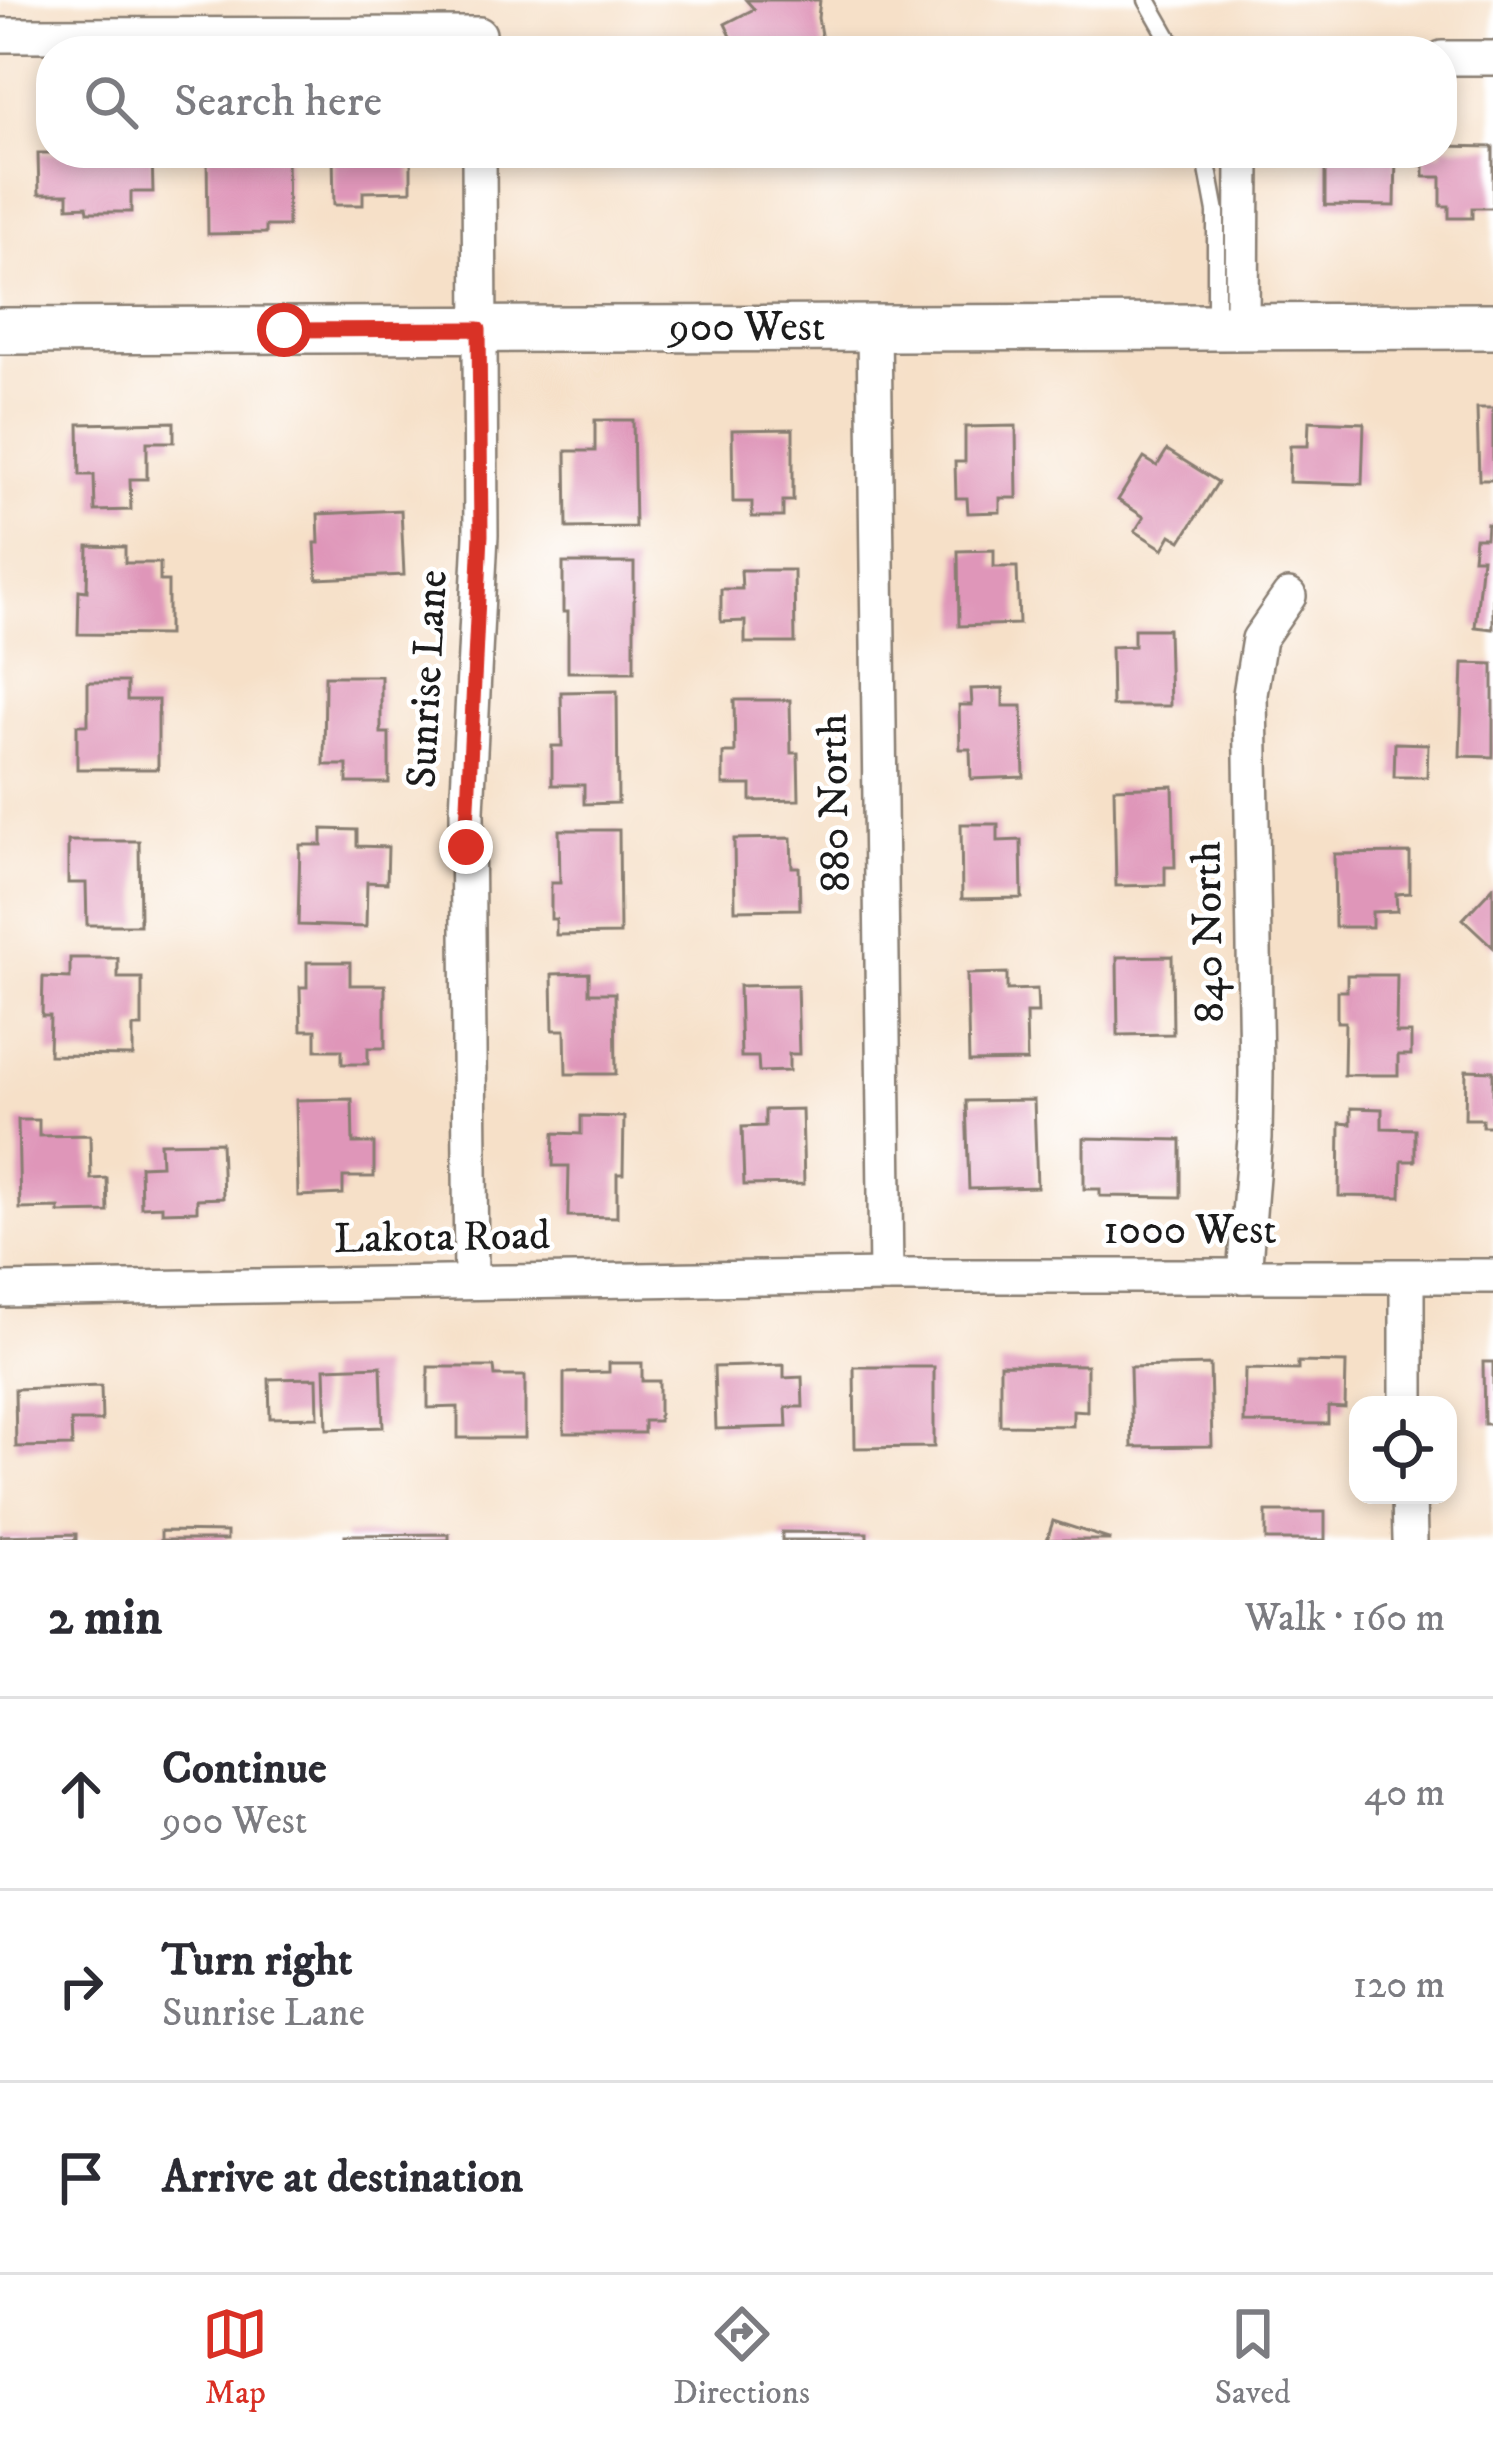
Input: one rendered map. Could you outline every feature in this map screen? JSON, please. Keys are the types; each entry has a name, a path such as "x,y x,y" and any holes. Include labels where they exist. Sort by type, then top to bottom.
{"street":[{"path":"465,0 477,36"},
{"path":"0,34 120,36"},
{"path":"1457,58 1493,58"},
{"name":"Sunrise Lane","path":"471,1282 466,811 481,535 479,168"},
{"path":"1229,327 1242,168"},
{"name":"900 West","path":"0,331 1493,326"},
{"name":"880 North","path":"874,328 886,1276"},
{"name":"840 North","path":"1244,1276 1256,1072 1250,694 1259,639 1289,596"},
{"name":"1000 West","path":"886,1276 1493,1276"},
{"name":"Lakota Road","path":"0,1290 886,1276"},
{"path":"1406,1277 1407,1396"},
{"path":"1408,1504 1410,1540"}],"lane":[{"path":"1147,0 1167,36"},
{"path":"1208,168 1229,327"}],"building":[{"path":"746,0 820,0 821,36 731,36 725,24 754,9"},
{"path":"1457,146 1493,147 1493,208 1472,208 1472,218 1449,218 1449,206 1441,206 1441,177 1424,177 1424,168 1457,168"},
{"path":"38,168 152,168 153,192 131,192 131,212 88,212 87,206 68,207 68,194 39,194"},
{"path":"207,168 287,168 288,226 266,226 266,233 208,234"},
{"path":"333,168 411,168 411,191 363,192 363,205 334,205"},
{"path":"1325,168 1396,168 1395,206 1325,205"},
{"path":"1477,408 1493,408 1493,480 1479,480"},
{"path":"595,420 633,420 635,527 567,528 566,451 595,451"},
{"path":"1309,421 1364,423 1362,484 1289,482 1290,446 1308,446"},
{"path":"174,422 174,442 147,442 147,479 130,479 131,510 95,511 94,475 80,475 79,424"},
{"path":"1016,426 1017,498 1000,498 1000,512 968,513 967,498 956,498 955,462 965,462 965,427"},
{"path":"793,429 793,501 783,501 783,517 752,517 752,502 733,502 732,430"},
{"path":"1167,450 1218,482 1181,541 1171,535 1163,549 1135,531 1144,517 1118,500 1144,458 1157,466"},
{"path":"401,510 404,575 317,579 318,514"},
{"path":"1487,524 1493,525 1493,629 1475,627 1482,558 1473,558 1475,538 1486,538"},
{"path":"88,546 125,547 125,563 160,563 160,581 168,581 168,635 78,634 79,590 87,591"},
{"path":"994,550 994,567 1017,567 1019,624 959,626 958,551"},
{"path":"563,563 634,563 634,672 568,672"},
{"path":"741,570 794,570 795,643 745,643 745,621 721,622 721,589 742,589"},
{"path":"1134,629 1168,629 1170,706 1112,706 1111,647 1134,646"},
{"path":"1463,663 1493,664 1493,757 1460,756"},
{"path":"325,676 381,676 381,733 389,733 389,783 347,783 347,765 324,765"},
{"path":"88,682 127,682 127,700 158,700 158,769 77,769 77,725 88,725"},
{"path":"1003,688 1003,706 1022,706 1024,777 971,779 970,749 960,749 959,705 972,705 971,689"},
{"path":"617,691 618,803 584,804 584,785 552,785 552,746 562,746 561,692"},
{"path":"734,700 790,700 791,753 798,753 799,800 751,801 751,785 723,785 723,753 735,753"},
{"path":"1395,743 1428,744 1427,777 1394,777"},
{"path":"1173,786 1175,867 1165,867 1165,885 1116,886 1114,788"},
{"path":"961,824 998,824 998,841 1021,840 1022,898 962,899"},
{"path":"322,829 357,830 357,846 388,847 387,883 367,882 366,927 298,925 300,845 322,845"},
{"path":"559,830 619,830 620,934 556,935 551,883 560,883"},
{"path":"791,838 792,867 799,867 800,909 735,910 734,839"},
{"path":"68,841 139,841 140,925 87,925 86,883 68,883"},
{"path":"1410,853 1410,893 1396,894 1397,911 1372,912 1372,927 1335,927 1334,854"},
{"path":"1493,887 1493,947 1463,919"},
{"path":"1172,956 1173,1034 1118,1035 1117,957"},
{"path":"70,958 118,958 118,978 142,978 142,1027 133,1027 133,1056 49,1055 50,1016 42,1016 43,977 70,978"},
{"path":"307,962 350,962 350,985 385,985 385,1048 368,1048 368,1064 342,1064 342,1050 316,1050 316,1030 301,1030 300,987 307,987"},
{"path":"589,973 589,993 615,993 616,1074 566,1074 565,1030 553,1030 552,974"},
{"path":"1007,973 1007,990 1037,989 1038,1013 1026,1013 1027,1061 969,1062 967,974"},
{"path":"1347,975 1397,975 1396,1033 1411,1033 1411,1055 1398,1055 1398,1075 1344,1075 1345,1022 1337,1022 1337,991 1347,991"},
{"path":"797,985 799,1054 789,1054 789,1071 759,1072 758,1057 741,1057 739,986"},
{"path":"1466,1070 1493,1071 1493,1126 1482,1126 1482,1119 1465,1119"},
{"path":"352,1099 353,1143 374,1143 374,1177 343,1177 343,1194 298,1196 296,1100"},
{"path":"1034,1100 1037,1187 969,1189 966,1101"},
{"path":"1351,1108 1382,1109 1382,1128 1415,1129 1415,1161 1402,1161 1401,1197 1339,1196 1340,1123 1351,1124"},
{"path":"802,1109 804,1184 744,1185 742,1127 765,1126 765,1110"},
{"path":"581,1116 624,1117 617,1217 568,1216 569,1166 553,1166 554,1133 581,1134"},
{"path":"18,1120 39,1120 39,1136 90,1135 91,1179 107,1178 108,1212 20,1209"},
{"path":"1084,1138 1181,1140 1181,1197 1100,1196 1100,1189 1084,1189"},
{"path":"221,1142 223,1198 197,1199 197,1211 141,1207 140,1166 161,1165 160,1143"},
{"path":"1298,1362 1346,1363 1345,1408 1328,1407 1328,1424 1244,1423 1245,1369 1298,1370"},
{"path":"1483,1362 1493,1362 1493,1424 1484,1424"},
{"path":"609,1363 642,1363 642,1381 659,1381 659,1421 644,1421 644,1433 564,1433 564,1373 609,1372"},
{"path":"1000,1364 1087,1365 1087,1411 1073,1410 1073,1426 1000,1425"},
{"path":"784,1365 784,1378 802,1377 803,1407 786,1407 787,1427 716,1429 714,1367"},
{"path":"1210,1365 1212,1446 1132,1447 1130,1367"},
{"path":"381,1366 383,1427 327,1429 325,1368"},
{"path":"428,1367 494,1367 495,1376 525,1376 525,1438 458,1438 458,1407 428,1408"},
{"path":"854,1367 934,1367 934,1447 855,1448"},
{"path":"317,1378 318,1417 270,1418 269,1379"},
{"path":"101,1386 102,1421 71,1421 72,1446 16,1447 15,1389"},
{"path":"1266,1512 1325,1512 1325,1540 1266,1540"},
{"path":"1053,1521 1109,1539 1109,1540 1047,1540"},
{"path":"161,1531 227,1532 227,1540 161,1540"},
{"path":"782,1532 867,1533 867,1540 782,1540"},
{"path":"76,1534 76,1540 0,1540 0,1536"},
{"path":"449,1534 449,1540 345,1540 345,1535"}],"route":[{"path":"284,330 479,329 481,535 466,847"}]}
